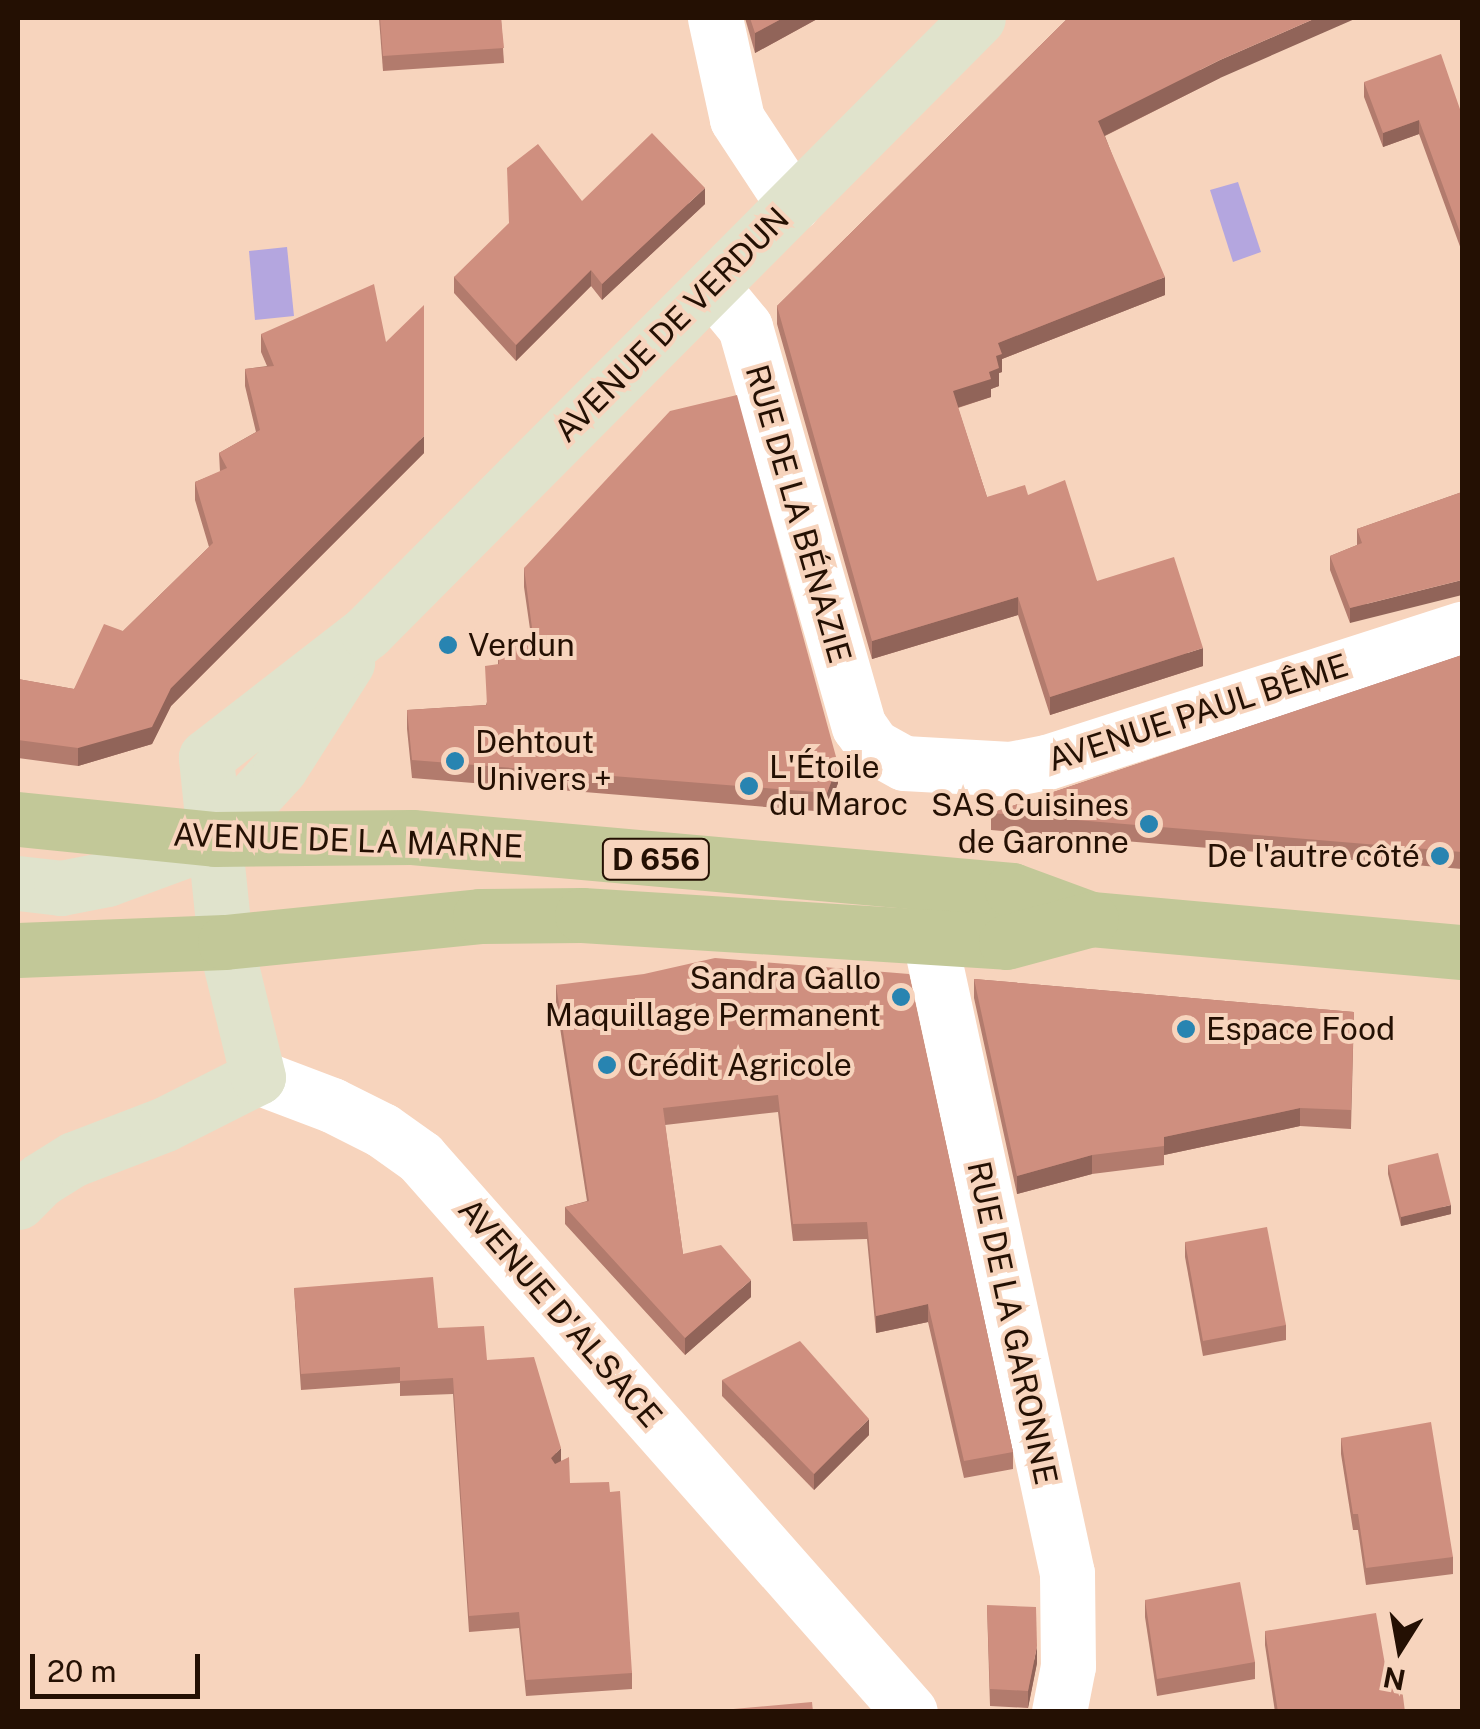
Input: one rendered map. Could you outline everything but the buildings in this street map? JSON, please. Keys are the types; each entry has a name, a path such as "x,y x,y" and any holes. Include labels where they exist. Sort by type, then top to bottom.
{"main road":[{"name":"AVENUE DE VERDUN","path":"215,839 206,757 367,632 978,18"},
{"name":"AVENUE DE LA MARNE","path":"18,818 215,839 412,838 1012,890 1092,919 1462,952"},
{"path":"18,882 61,888 107,879 215,839 224,942 258,1077 165,1124 74,1160 40,1180 18,1202"},
{"name":"AVENUE DE LA MARNE","path":"18,950 224,942 480,916 582,915 1006,942 1092,919"}],"street":[{"path":"715,18 738,119 793,204"},
{"name":"RUE DE LA BÉNAZIE","path":"712,287 745,327 858,726 874,746"},
{"name":"AVENUE PAUL BÊME","path":"874,746 904,763 1010,769 1047,762 1462,628"},
{"name":"RUE DE LA GARONNE","path":"928,936 1067,1572 1068,1666 1059,1712"},
{"name":"AVENUE D'ALSACE","path":"258,1077 332,1105 382,1130 420,1157 910,1712"}],"shaded area":[{"path":"1238,182 1261,252 1233,262 1210,190"},
{"path":"287,247 294,316 255,320 249,251"}],"place":[{"name":"Verdun","path":"448,645"},
{"name":"Dehtout Univers +","path":"455,761"},
{"name":"L'Étoile du Maroc","path":"749,786"},
{"name":"SAS Cuisines de Garonne","path":"1149,824"},
{"name":"De l'autre côté","path":"1440,856"},
{"name":"Sandra Gallo Maquillage Permanent","path":"901,997"},
{"name":"Espace Food","path":"1186,1029"},
{"name":"Crédit Agricole","path":"607,1065"}]}
